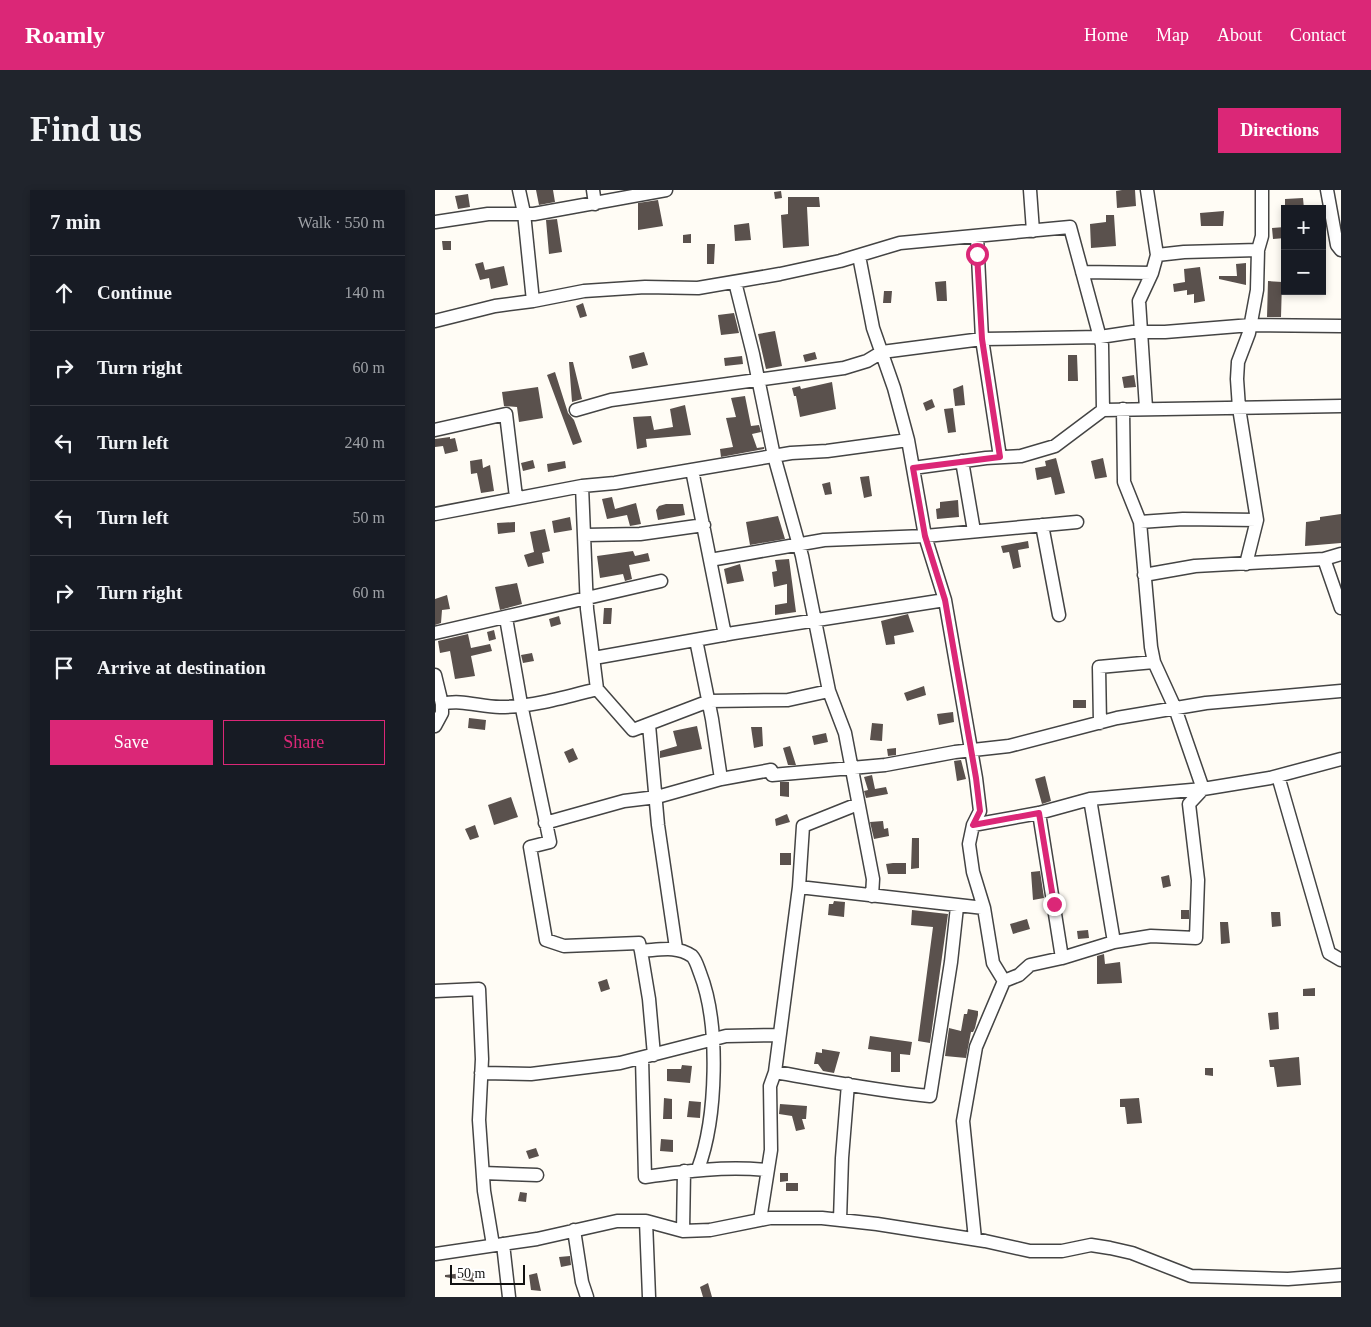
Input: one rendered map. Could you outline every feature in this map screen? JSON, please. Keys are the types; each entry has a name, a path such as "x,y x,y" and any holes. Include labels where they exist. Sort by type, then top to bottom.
{"street":[{"path":"519,190 524,213 533,301"},
{"path":"593,190 595,204"},
{"path":"435,222 487,214 534,214 595,204 639,193 666,190"},
{"path":"1030,190 1033,231"},
{"path":"1145,408 1139,301 1152,273 1157,255 1147,190"},
{"path":"1246,564 1257,520 1239,408 1237,379 1238,362 1251,325 1257,290 1258,250 1262,236 1262,190"},
{"path":"1327,190 1340,247"},
{"path":"435,321 495,306 584,291 645,287 698,288 735,282 859,256 900,243 1070,227 1100,337 1103,410"},
{"path":"977,236 982,339 1000,457"},
{"path":"1157,255 1184,252 1258,250"},
{"path":"859,256 873,328 908,440 925,536 945,600 980,811 973,825 969,844 973,872 984,908 993,963 1004,981"},
{"path":"1082,272 1152,273"},
{"path":"735,282 759,381 774,456 797,543 829,691 845,733 873,879 873,896"},
{"path":"576,410 611,400 844,368 867,361 882,352 982,339 1100,337 1251,325 1341,326"},
{"path":"913,468 962,461 1021,456 1055,446 1103,410 1341,406"},
{"path":"1123,409 1124,482 1140,522 1148,626 1155,662 1175,708 1203,789"},
{"path":"435,430 506,414 516,498"},
{"path":"435,514 583,486 774,456 908,440"},
{"path":"962,461 974,531"},
{"path":"692,470 725,635"},
{"path":"583,486 587,597 597,689 633,730 709,701 788,700 829,691"},
{"path":"1140,522 1183,519 1257,520"},
{"path":"710,560 797,543 925,536 1077,522"},
{"path":"585,535 641,534 704,525"},
{"path":"1042,525 1059,615"},
{"path":"1144,575 1195,566 1324,559 1341,554"},
{"path":"1324,559 1341,608"},
{"path":"435,633 661,581"},
{"path":"594,658 814,620 945,600"},
{"path":"506,618 521,704 550,842 530,847 546,940 564,946 639,943 641,951 649,999 645,1177 698,1169 737,1167 767,1170"},
{"path":"697,640 721,779"},
{"path":"1100,723 1099,667 1155,662"},
{"path":"435,675 442,704 442,713 435,726"},
{"path":"442,704 457,701 487,706 521,704 558,700 597,689"},
{"path":"545,823 624,801 657,797 721,779 771,770 772,775 885,765 971,750 1009,746 1100,723 1175,708 1206,703 1341,691"},
{"path":"649,725 670,916 676,948"},
{"path":"973,825 1039,813 1090,799 1203,789 1278,776 1341,759"},
{"path":"1278,776 1329,953 1341,960"},
{"path":"975,1239 963,1121 976,1047 1004,981 1019,975 1030,965 1062,958 1114,942 1151,936 1196,938 1198,880 1189,804 1203,789"},
{"path":"1090,799 1114,942"},
{"path":"760,1220 771,1150 769,1086 775,1072 799,886 803,826 858,804"},
{"path":"1039,813 1062,958"},
{"path":"799,886 957,907 984,908"},
{"path":"775,1072 848,1084 879,1092 930,1096 951,962 957,907"},
{"path":"641,951 676,948 694,958 707,992 712,1039 713,1080 704,1152 698,1169"},
{"path":"435,991 479,989 481,1073 479,1120 483,1173 509,1297"},
{"path":"481,1073 531,1074 648,1057 726,1036 779,1035"},
{"path":"841,1220 842,1158 848,1084"},
{"path":"683,1231 684,1172"},
{"path":"483,1173 537,1175"},
{"path":"435,1254 537,1239 617,1221 646,1221 683,1231 710,1230 760,1220 822,1218 975,1239 1030,1251 1062,1251 1091,1245 1132,1253 1191,1276 1288,1279 1341,1275"},
{"path":"646,1221 649,1297"},
{"path":"574,1230 582,1282 587,1297"}],"building":[{"path":"536,190 553,190 555,202 539,205"},
{"path":"1135,190 1136,206 1117,208 1116,191"},
{"path":"781,191 782,198 775,199 774,192"},
{"path":"468,194 470,207 458,209 455,196"},
{"path":"788,197 819,197 820,207 807,207 809,246 783,248 781,215 788,214"},
{"path":"1303,198 1304,205 1285,205 1285,199"},
{"path":"658,200 663,226 638,230 638,203"},
{"path":"1224,211 1223,226 1201,226 1200,213"},
{"path":"1106,215 1114,215 1116,246 1091,248 1090,224 1106,222"},
{"path":"557,219 562,252 549,254 546,220"},
{"path":"749,223 751,240 735,241 734,225"},
{"path":"1281,227 1281,238 1273,239 1272,228"},
{"path":"691,234 691,243 683,243 683,235"},
{"path":"442,241 451,241 451,250 443,250"},
{"path":"707,244 715,244 714,264 707,264"},
{"path":"483,262 485,270 504,266 508,285 491,289 489,278 480,280 475,264"},
{"path":"1246,263 1246,285 1219,279 1219,276 1237,276 1236,264"},
{"path":"1200,267 1205,301 1194,303 1194,294 1187,295 1187,290 1174,292 1173,284 1185,282 1184,269"},
{"path":"946,281 947,301 937,301 935,282"},
{"path":"1268,281 1281,282 1281,317 1267,317"},
{"path":"884,291 892,291 891,303 883,303"},
{"path":"583,303 587,316 580,318 576,306"},
{"path":"734,313 739,333 721,335 718,315"},
{"path":"775,331 782,366 766,369 758,334"},
{"path":"644,352 648,365 632,369 629,356"},
{"path":"815,352 817,359 805,362 803,355"},
{"path":"1068,355 1077,355 1078,381 1068,381"},
{"path":"742,356 743,364 725,366 724,358"},
{"path":"569,362 573,362 582,399 572,402"},
{"path":"555,372 568,413 574,420 582,442 573,445 547,375"},
{"path":"1134,375 1136,387 1124,388 1122,377"},
{"path":"832,382 836,409 800,417 796,396 794,396 792,388 800,386 801,389"},
{"path":"963,385 965,405 955,406 953,389"},
{"path":"538,387 543,418 519,422 517,407 504,406 502,392"},
{"path":"745,396 751,426 759,425 761,432 752,434 757,448 764,447 764,449 721,457 720,449 733,447 726,418 736,417 731,398"},
{"path":"932,399 935,407 926,411 923,403"},
{"path":"685,405 691,435 646,439 647,447 637,449 633,417 651,416 654,430 673,427 670,409"},
{"path":"953,408 956,432 948,433 944,409"},
{"path":"450,437 450,439 455,438 458,451 445,454 443,446 435,447 435,439"},
{"path":"1056,458 1065,493 1055,495 1051,477 1037,480 1035,468 1046,466 1045,461"},
{"path":"1103,458 1107,477 1095,479 1091,461"},
{"path":"482,459 483,468 490,465 494,491 481,493 477,473 471,474 470,461"},
{"path":"533,460 535,468 523,471 521,463"},
{"path":"565,461 566,468 548,472 547,464"},
{"path":"869,476 872,496 864,498 860,477"},
{"path":"830,482 832,494 825,495 822,484"},
{"path":"612,497 615,509 636,503 641,524 630,526 627,515 607,519 602,499"},
{"path":"958,500 959,517 937,519 936,509 940,508 940,502"},
{"path":"683,504 685,515 658,520 656,510 659,506"},
{"path":"1341,514 1341,543 1305,546 1306,522 1320,520 1320,517"},
{"path":"778,516 785,539 750,545 746,522"},
{"path":"570,517 572,530 554,533 552,521"},
{"path":"515,522 515,532 498,534 497,523"},
{"path":"545,529 550,551 542,553 544,563 528,567 524,555 534,552 530,532"},
{"path":"1028,541 1029,548 1018,550 1021,567 1013,569 1009,552 1003,553 1001,546"},
{"path":"633,551 635,556 648,553 650,561 629,565 632,579 625,581 623,574 600,578 597,556"},
{"path":"789,559 796,612 775,615 775,605 787,603 787,584 774,587 772,572 777,571 775,560"},
{"path":"740,564 744,581 727,584 724,569"},
{"path":"517,583 522,604 500,610 495,587"},
{"path":"447,595 450,609 442,610 441,623 435,625 435,599"},
{"path":"604,608 612,608 611,624 603,624"},
{"path":"908,614 914,632 894,636 895,644 886,645 881,621"},
{"path":"559,616 561,624 551,627 549,619"},
{"path":"494,630 496,639 489,641 487,632"},
{"path":"468,634 471,648 490,644 492,651 471,656 475,676 455,679 450,651 440,653 438,641"},
{"path":"532,653 534,661 523,663 521,655"},
{"path":"924,686 926,695 907,701 904,693"},
{"path":"1073,700 1086,700 1086,708 1073,708"},
{"path":"953,712 954,722 939,725 937,714"},
{"path":"469,718 486,720 485,730 468,728"},
{"path":"872,723 883,724 882,741 870,740"},
{"path":"697,726 702,749 660,758 660,751 677,746 673,731"},
{"path":"751,727 762,727 763,746 754,748"},
{"path":"826,733 828,742 814,745 812,736"},
{"path":"790,746 796,765 788,765 783,748"},
{"path":"573,748 578,759 569,763 564,752"},
{"path":"896,748 896,755 888,756 887,749"},
{"path":"961,760 966,779 957,781 954,761"},
{"path":"872,775 875,789 886,787 888,794 866,798 864,791 868,790 864,777"},
{"path":"1045,776 1051,801 1042,804 1035,779"},
{"path":"780,782 789,782 789,797 780,796"},
{"path":"511,797 518,817 494,825 488,805"},
{"path":"787,814 790,822 776,826 775,819"},
{"path":"883,821 884,829 888,828 889,836 874,839 870,822"},
{"path":"475,825 479,837 470,840 465,829"},
{"path":"912,838 919,838 919,868 911,869"},
{"path":"780,853 791,853 791,865 780,865"},
{"path":"906,863 906,874 888,874 886,864"},
{"path":"1040,871 1044,898 1033,900 1031,872"},
{"path":"1169,875 1171,886 1163,888 1161,877"},
{"path":"834,901 845,902 844,917 828,915 829,904 833,904"},
{"path":"912,910 948,914 930,1043 918,1041 933,927 911,925"},
{"path":"1181,910 1189,910 1189,919 1181,919"},
{"path":"1271,912 1280,912 1281,926 1272,927"},
{"path":"1027,919 1030,929 1013,934 1010,924"},
{"path":"1220,922 1228,922 1230,943 1221,944"},
{"path":"1088,930 1089,938 1078,939 1077,931"},
{"path":"1104,954 1105,964 1120,962 1122,983 1097,984 1097,956"},
{"path":"607,979 610,989 601,992 598,982"},
{"path":"1315,988 1315,996 1303,996 1303,989"},
{"path":"968,1009 978,1011 978,1015 975,1028 971,1032 966,1058 945,1056 949,1028 961,1031 964,1014 967,1014"},
{"path":"1278,1012 1279,1029 1270,1030 1268,1013"},
{"path":"870,1036 912,1042 910,1055 900,1054 900,1072 891,1072 891,1052 868,1049"},
{"path":"822,1049 840,1052 834,1073 823,1071 818,1064 814,1064 816,1052 822,1053"},
{"path":"1299,1057 1301,1085 1277,1087 1274,1067 1270,1067 1269,1060"},
{"path":"682,1065 692,1066 690,1083 667,1081 667,1069 681,1069"},
{"path":"1205,1068 1213,1068 1213,1076 1205,1075"},
{"path":"664,1098 672,1099 672,1119 663,1119"},
{"path":"1139,1098 1142,1123 1127,1124 1125,1107 1120,1107 1120,1099"},
{"path":"689,1101 701,1102 700,1118 687,1117"},
{"path":"780,1104 807,1106 806,1119 802,1119 805,1129 796,1131 792,1116 779,1114"},
{"path":"661,1139 673,1140 673,1152 660,1151"},
{"path":"536,1148 539,1156 529,1159 526,1151"},
{"path":"780,1173 788,1173 788,1181 780,1182"},
{"path":"786,1183 798,1183 798,1191 786,1191"},
{"path":"520,1192 527,1193 526,1202 518,1201"},
{"path":"570,1256 571,1265 561,1267 559,1257"},
{"path":"474,1272 474,1282 445,1277 445,1275"},
{"path":"537,1273 541,1291 531,1290 529,1275"},
{"path":"708,1283 712,1297 703,1297 700,1287"}],"route":[{"path":"977,254 982,339 1000,457 913,468 925,536 945,600 976,778 980,811 973,825 1039,813 1054,904"}]}
